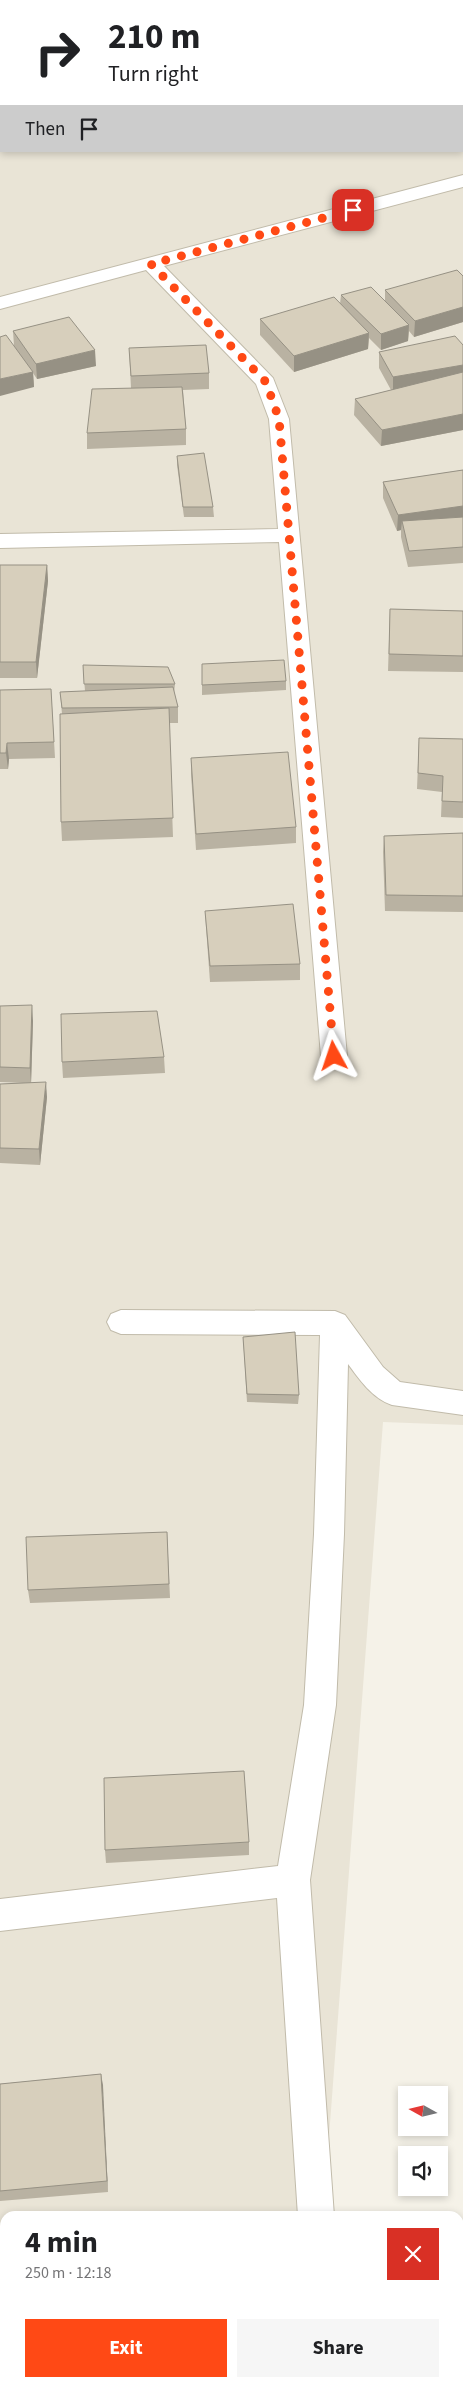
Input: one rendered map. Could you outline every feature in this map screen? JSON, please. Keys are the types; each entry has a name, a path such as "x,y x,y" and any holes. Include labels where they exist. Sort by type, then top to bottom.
{"street":[{"path":"0,302 463,181"},
{"path":"151,264 266,382 279,419 334,1056"},
{"path":"0,541 290,535"},
{"path":"121,1322 335,1323"},
{"path":"335,1323 373,1375 392,1393 463,1403"},
{"path":"316,2211 293,1880 320,1705 329,1534 335,1323"},
{"path":"0,1915 293,1880"}],"shaded area":[{"path":"0,152 463,152 463,1425 383,1422 323,2211 0,2211"}],"building":[{"path":"457,270 463,276 463,307 415,321 385,290"},
{"path":"371,287 409,325 381,334 341,295"},
{"path":"334,297 369,333 294,356 260,319"},
{"path":"69,317 95,350 36,364 13,331"},
{"path":"6,335 33,372 0,379 0,337"},
{"path":"455,336 463,345 463,365 393,377 379,352"},
{"path":"206,345 209,373 131,376 129,348"},
{"path":"463,372 463,414 382,430 355,399"},
{"path":"182,387 186,429 87,433 92,389"},
{"path":"204,453 213,507 183,507 177,456"},
{"path":"463,470 463,506 398,515 383,482"},
{"path":"463,517 463,547 409,551 402,521"},
{"path":"0,565 47,565 36,662 0,662"},
{"path":"390,609 463,611 463,656 389,654"},
{"path":"284,660 286,681 202,685 202,664"},
{"path":"83,665 168,667 175,684 84,684"},
{"path":"173,687 178,707 62,708 60,692"},
{"path":"51,689 54,742 7,743 6,753 0,753 0,690"},
{"path":"169,708 173,818 61,822 60,714"},
{"path":"419,738 463,739 463,802 442,801 443,776 418,773"},
{"path":"288,752 296,827 196,834 191,758"},
{"path":"463,833 463,896 386,895 384,836"},
{"path":"293,904 300,964 210,966 205,911"},
{"path":"32,1005 30,1068 0,1067 0,1006"},
{"path":"157,1011 164,1057 62,1062 61,1014"},
{"path":"46,1082 39,1149 0,1148 0,1084"},
{"path":"295,1332 299,1395 247,1394 243,1337"},
{"path":"167,1532 169,1584 28,1590 26,1537"},
{"path":"244,1771 249,1842 105,1850 104,1778"},
{"path":"101,2074 107,2181 0,2191 0,2084"}],"route":[{"path":"334,1056 279,419 266,382 151,264 353,210"}]}
